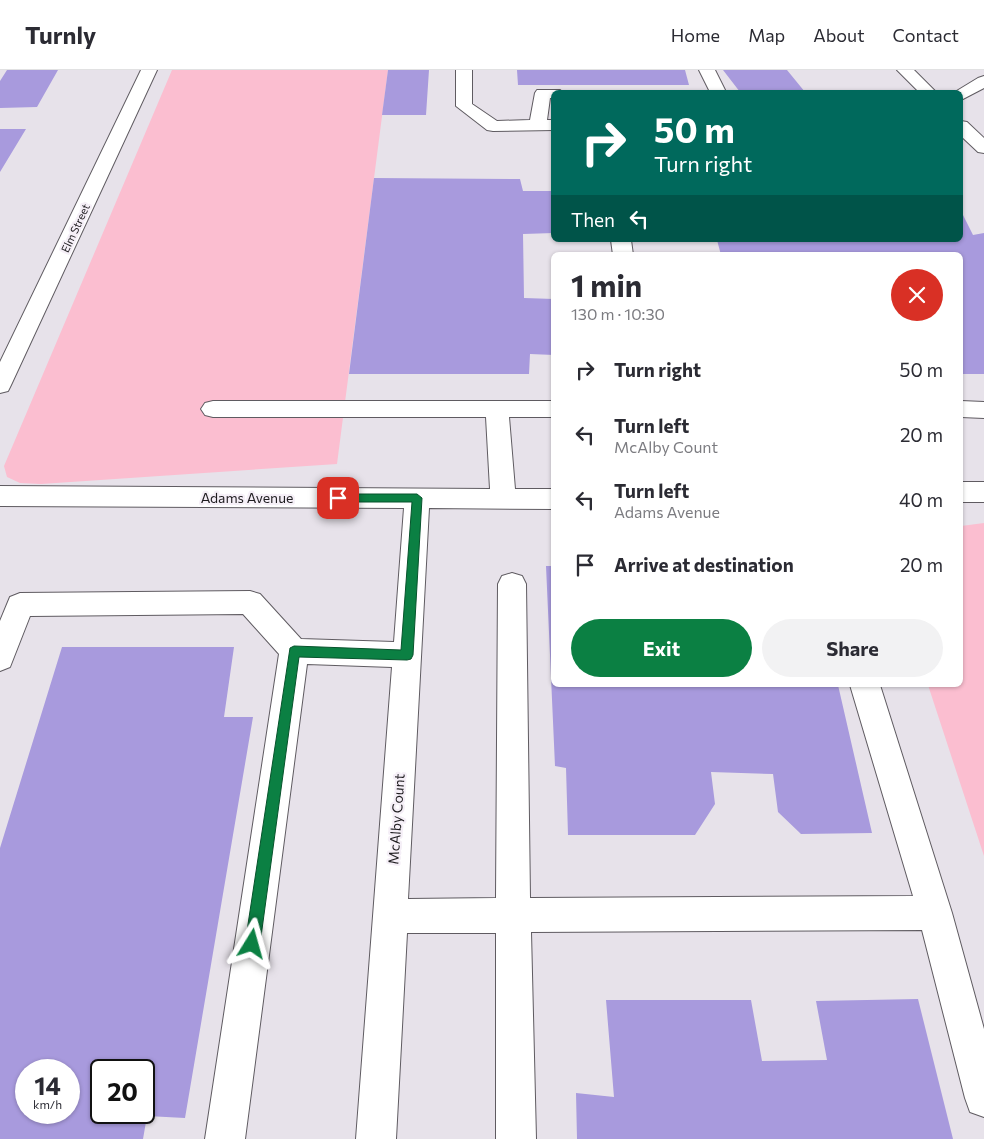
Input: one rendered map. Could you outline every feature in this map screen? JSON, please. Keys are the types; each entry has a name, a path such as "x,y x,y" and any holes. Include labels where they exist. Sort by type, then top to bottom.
{"street":[{"name":"Elm Street","path":"0,385 149,70"},
{"path":"464,70 464,106 494,126 546,125 543,93 551,93"},
{"path":"706,70 717,90"},
{"path":"906,70 926,90"},
{"path":"963,95 967,94 984,81"},
{"path":"963,128 984,148"},
{"path":"213,409 551,409"},
{"path":"497,409 503,499"},
{"path":"963,410 984,410"},
{"path":"963,492 984,492"},
{"name":"Adams Avenue","path":"0,496 551,499"},
{"name":"McAlby Count","path":"376,1139 417,498"},
{"path":"512,584 512,915 516,1139"},
{"path":"0,658 20,605 250,602 294,651 407,655"},
{"path":"225,1139 294,651"},
{"path":"866,687 935,913 984,1098"},
{"path":"390,916 935,913"}],"shaded area":[{"path":"172,70 388,70 337,464 41,484 20,483 7,477 4,466"},
{"path":"984,523 984,856 929,687 963,687 963,526"}],"building":[{"path":"7,70 58,70 37,107 0,108 0,81"},
{"path":"388,70 429,70 426,115 382,115"},
{"path":"517,70 685,70 689,85 518,85"},
{"path":"723,70 787,70 803,90 738,90"},
{"path":"0,129 26,129 0,172"},
{"path":"374,178 520,179 523,191 551,191 551,233 523,234 524,298 551,299 551,355 530,354 529,374 349,374"},
{"path":"963,215 973,235 984,233 984,374 963,374 963,252 720,252 718,242 963,242"},
{"path":"546,566 551,566 551,677"},
{"path":"62,647 234,647 224,717 253,717 185,1118 155,1116 155,1059 90,1059 90,1124 146,1124 143,1139 0,1139 0,848"},
{"path":"551,687 838,687 872,833 801,834 778,812 773,774 711,772 715,804 695,835 568,835 566,768 555,766"},
{"path":"918,999 953,1139 577,1139 576,1093 614,1097 606,1000 751,1000 762,1061 827,1060 816,1001"}],"route":[{"path":"252,944 294,651 407,655 417,498 338,498"}]}
